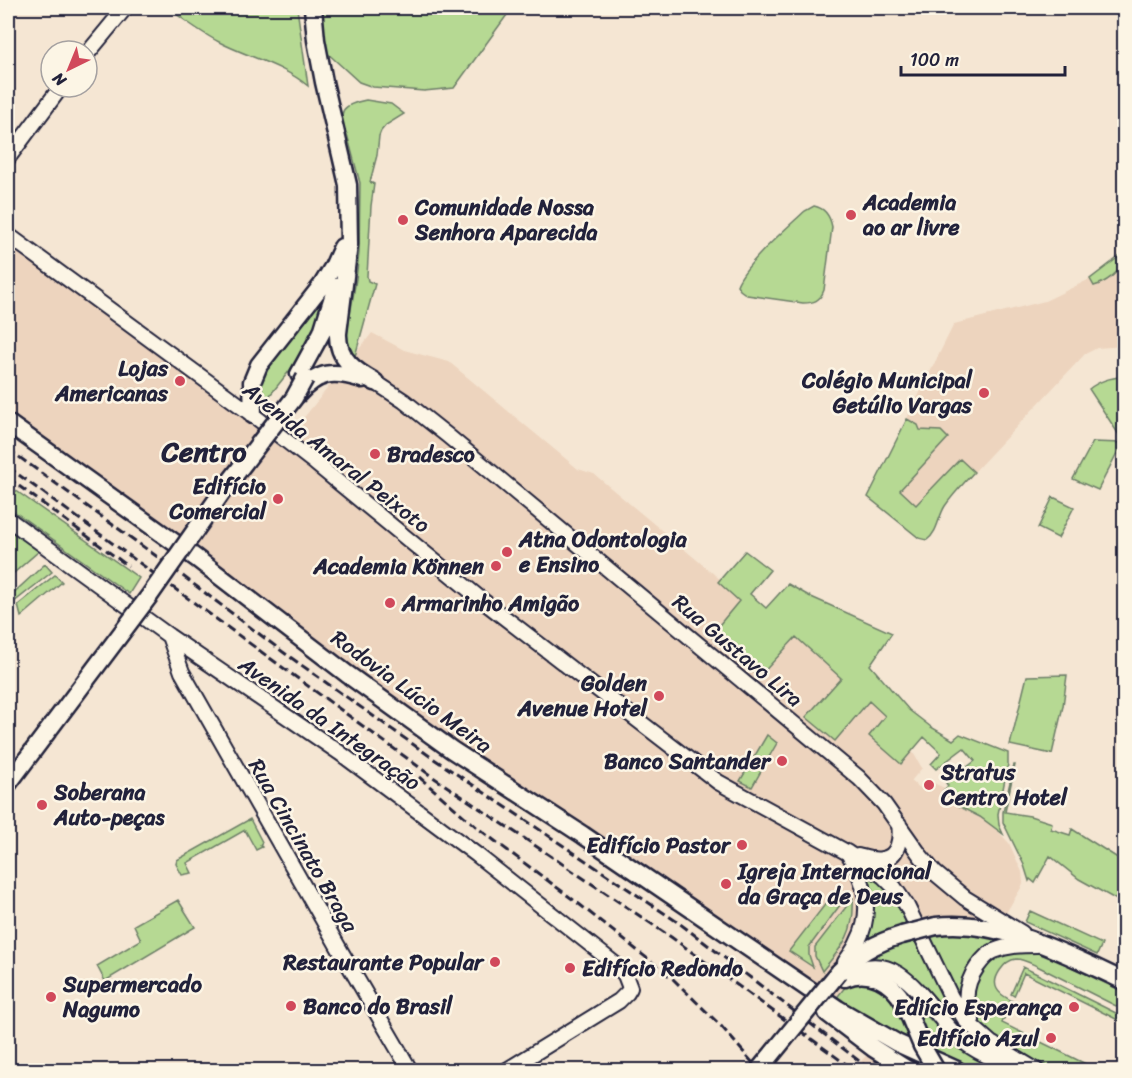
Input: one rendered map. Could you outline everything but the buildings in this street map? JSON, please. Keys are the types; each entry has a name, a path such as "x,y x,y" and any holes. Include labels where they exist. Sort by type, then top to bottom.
{"main road":[{"path":"99,39 125,8"},
{"path":"8,773 204,503 305,378 329,313 338,277 343,224 342,190 312,60 305,8"},
{"path":"313,8 321,67 348,185 350,225 338,333 339,346 347,363 375,382"},
{"path":"8,158 51,99"},
{"name":"Avenida Amaral Peixoto","path":"8,235 253,415 483,601 718,782 848,853"},
{"path":"253,415 252,382 259,365 328,276 342,247"},
{"path":"8,784 294,398 329,334 346,274"},
{"path":"305,378 337,373 375,382"},
{"name":"Rua Gustavo Lira","path":"375,382 413,408 859,778 879,798 930,868 942,879 965,898 1045,945"},
{"name":"Rodovia Lúcio Meira","path":"8,423 196,558 398,712 470,762 850,1017 957,1071"},
{"name":"Avenida da Integração","path":"8,519 169,636 368,774 477,855 621,970 630,988 623,997 507,1071"},
{"name":"Rua Cincinato Braga","path":"169,636 182,672 410,1071"},
{"path":"182,672 186,656 197,655"},
{"path":"848,853 881,860 888,858 894,853 899,843 899,824"},
{"path":"759,1071 842,975 860,939 866,908 862,883 848,853"},
{"path":"848,853 879,873 899,892 959,1012 983,1036 1036,1071"},
{"path":"770,1071 851,961 885,940 936,926 954,925 992,929 1045,945 1125,981"},
{"path":"983,1036 971,1019 966,1002 967,985 972,974 986,956 995,950 1013,946 1045,945"},
{"path":"842,975 866,967 895,972 913,985 965,1044 992,1058 1027,1071"},
{"path":"842,975 861,974 876,977 898,994 936,1071"},
{"name":"Rodovia Lúcio Meira","path":"800,984 831,1016 908,1071"}],"shaded area":[{"path":"8,245 281,446 372,333 404,350 449,362 578,469 594,474 721,580 796,633 892,716 922,768 911,781 920,788 929,781 949,790 995,828 1009,843 1022,872 1023,883 957,994 908,1070 852,1070 870,1052 758,962 245,605 8,433"},
{"name":"Colégio Municipal Getúlio Vargas","path":"1124,253 1124,346 1097,348 1085,354 950,499 931,537 927,540 919,538 868,497 954,324 1045,301 1090,279"}],"green space":[{"path":"168,8 297,8 308,86 288,72 212,38"},
{"path":"322,8 512,8 454,88 424,91 373,87 359,82 325,51"},
{"path":"366,100 391,104 404,114 386,125 379,136 370,182 374,184 367,276 368,281 375,284 354,360 349,349 347,334 359,253 360,183 347,134 344,134 342,114 351,104"},
{"path":"814,206 826,213 832,227 824,290 821,297 813,302 803,303 747,295 740,290 737,285 748,267 805,211"},
{"path":"1124,253 1124,264 1121,268 1107,280 1094,286 1090,279"},
{"path":"322,296 325,296 314,332 290,370 263,404 260,389 262,374"},
{"path":"1124,376 1123,441 1089,389 1101,381"},
{"path":"907,419 918,425 920,430 941,431 948,438 900,490 916,505 960,459 974,472 945,506 936,529 927,540 919,538 868,497"},
{"path":"1093,442 1122,443 1098,490 1073,479"},
{"path":"8,485 139,578 129,594 8,507"},
{"path":"1053,497 1074,507 1058,538 1038,528"},
{"path":"8,528 39,551 8,578"},
{"path":"745,551 770,570 750,594 766,608 788,584 809,596 892,633 870,665 909,710 953,740 960,734 1008,753 998,814 1003,834 980,817 960,807 943,791 948,786 946,783 975,761 964,748 936,769 931,764 941,753 924,737 901,764 869,736 885,716 869,701 835,741 806,717 841,678 796,637 759,677 710,636 739,601 718,582"},
{"path":"45,564 52,572 14,602 8,598"},
{"path":"55,575 62,582 21,617 18,605"},
{"path":"1067,675 1063,706 1052,754 1010,745 1027,676"},
{"path":"767,735 777,743 752,787 740,781"},
{"path":"1014,765 1005,812 1030,816 1052,823 1051,829 1070,835 1072,829 1124,862 1124,904 1079,879 1050,856 1035,883 1030,879 1029,881 1024,865 1003,822 1003,812"},
{"path":"250,819 262,842 260,845 262,847 256,850 245,830 187,863 192,873 182,875 176,864 177,860"},
{"path":"864,869 890,890 913,928 861,948"},
{"path":"834,893 843,901 809,947 813,967 789,951"},
{"path":"853,898 850,930 836,954 822,971 815,956 815,947"},
{"path":"178,900 195,927 105,981 97,966 141,940 134,925"},
{"path":"1030,911 1102,944 1097,955 1025,922"},
{"path":"931,931 998,935 997,945 962,998 957,1000 924,934"},
{"path":"917,935 960,1018 955,1021 925,987 903,969 876,960 860,960"},
{"path":"1008,951 1042,953 1124,992 1124,1010 1019,959 1012,960 997,975 997,989 1012,1001 1002,1023 1098,1070 1055,1070 1011,1049 978,1022 973,1014 970,985 986,962"},
{"path":"1023,967 1124,1017 1124,1023 1024,973 1014,996 1011,994"},
{"path":"857,977 905,994 949,1039 1008,1070 967,1070 947,1062 835,1000 849,982"}],"railway":[{"path":"8,449 163,561 283,652 431,757 679,923 871,1070"},
{"path":"8,467 430,775 671,937 854,1070"},
{"path":"8,478 128,566"},
{"path":"419,777 479,829 579,904 673,979 721,1026 759,1070"}],"place":[{"name":"Academia ao ar livre","path":"851,215"},
{"name":"Comunidade Nossa Senhora Aparecida","path":"403,220"},
{"name":"Lojas Americanas","path":"180,381"},
{"name":"Colégio Municipal Getúlio Vargas","path":"984,393"},
{"name":"Bradesco","path":"375,454"},
{"name":"Edifício Comercial","path":"278,499"},
{"name":"Atna Odontologia e Ensino","path":"507,552"},
{"name":"Academia Können","path":"496,566"},
{"name":"Armarinho Amigão","path":"390,603"},
{"name":"Golden Avenue Hotel","path":"659,696"},
{"name":"Banco Santander","path":"782,761"},
{"name":"Stratus Centro Hotel","path":"929,785"},
{"name":"Soberana Auto-peças","path":"42,805"},
{"name":"Edifício Pastor","path":"742,845"},
{"name":"Igreja Internacional da Graça de Deus","path":"726,884"},
{"name":"Restaurante Popular","path":"495,962"},
{"name":"Edifício Redondo","path":"570,968"},
{"name":"Supermercado Nagumo","path":"51,997"},
{"name":"Banco do Brasil","path":"291,1006"},
{"name":"Ediício Esperança","path":"1074,1007"},
{"name":"Edifício Azul","path":"1051,1038"}],"district":[{"name":"Centro","path":"204,451"}]}
